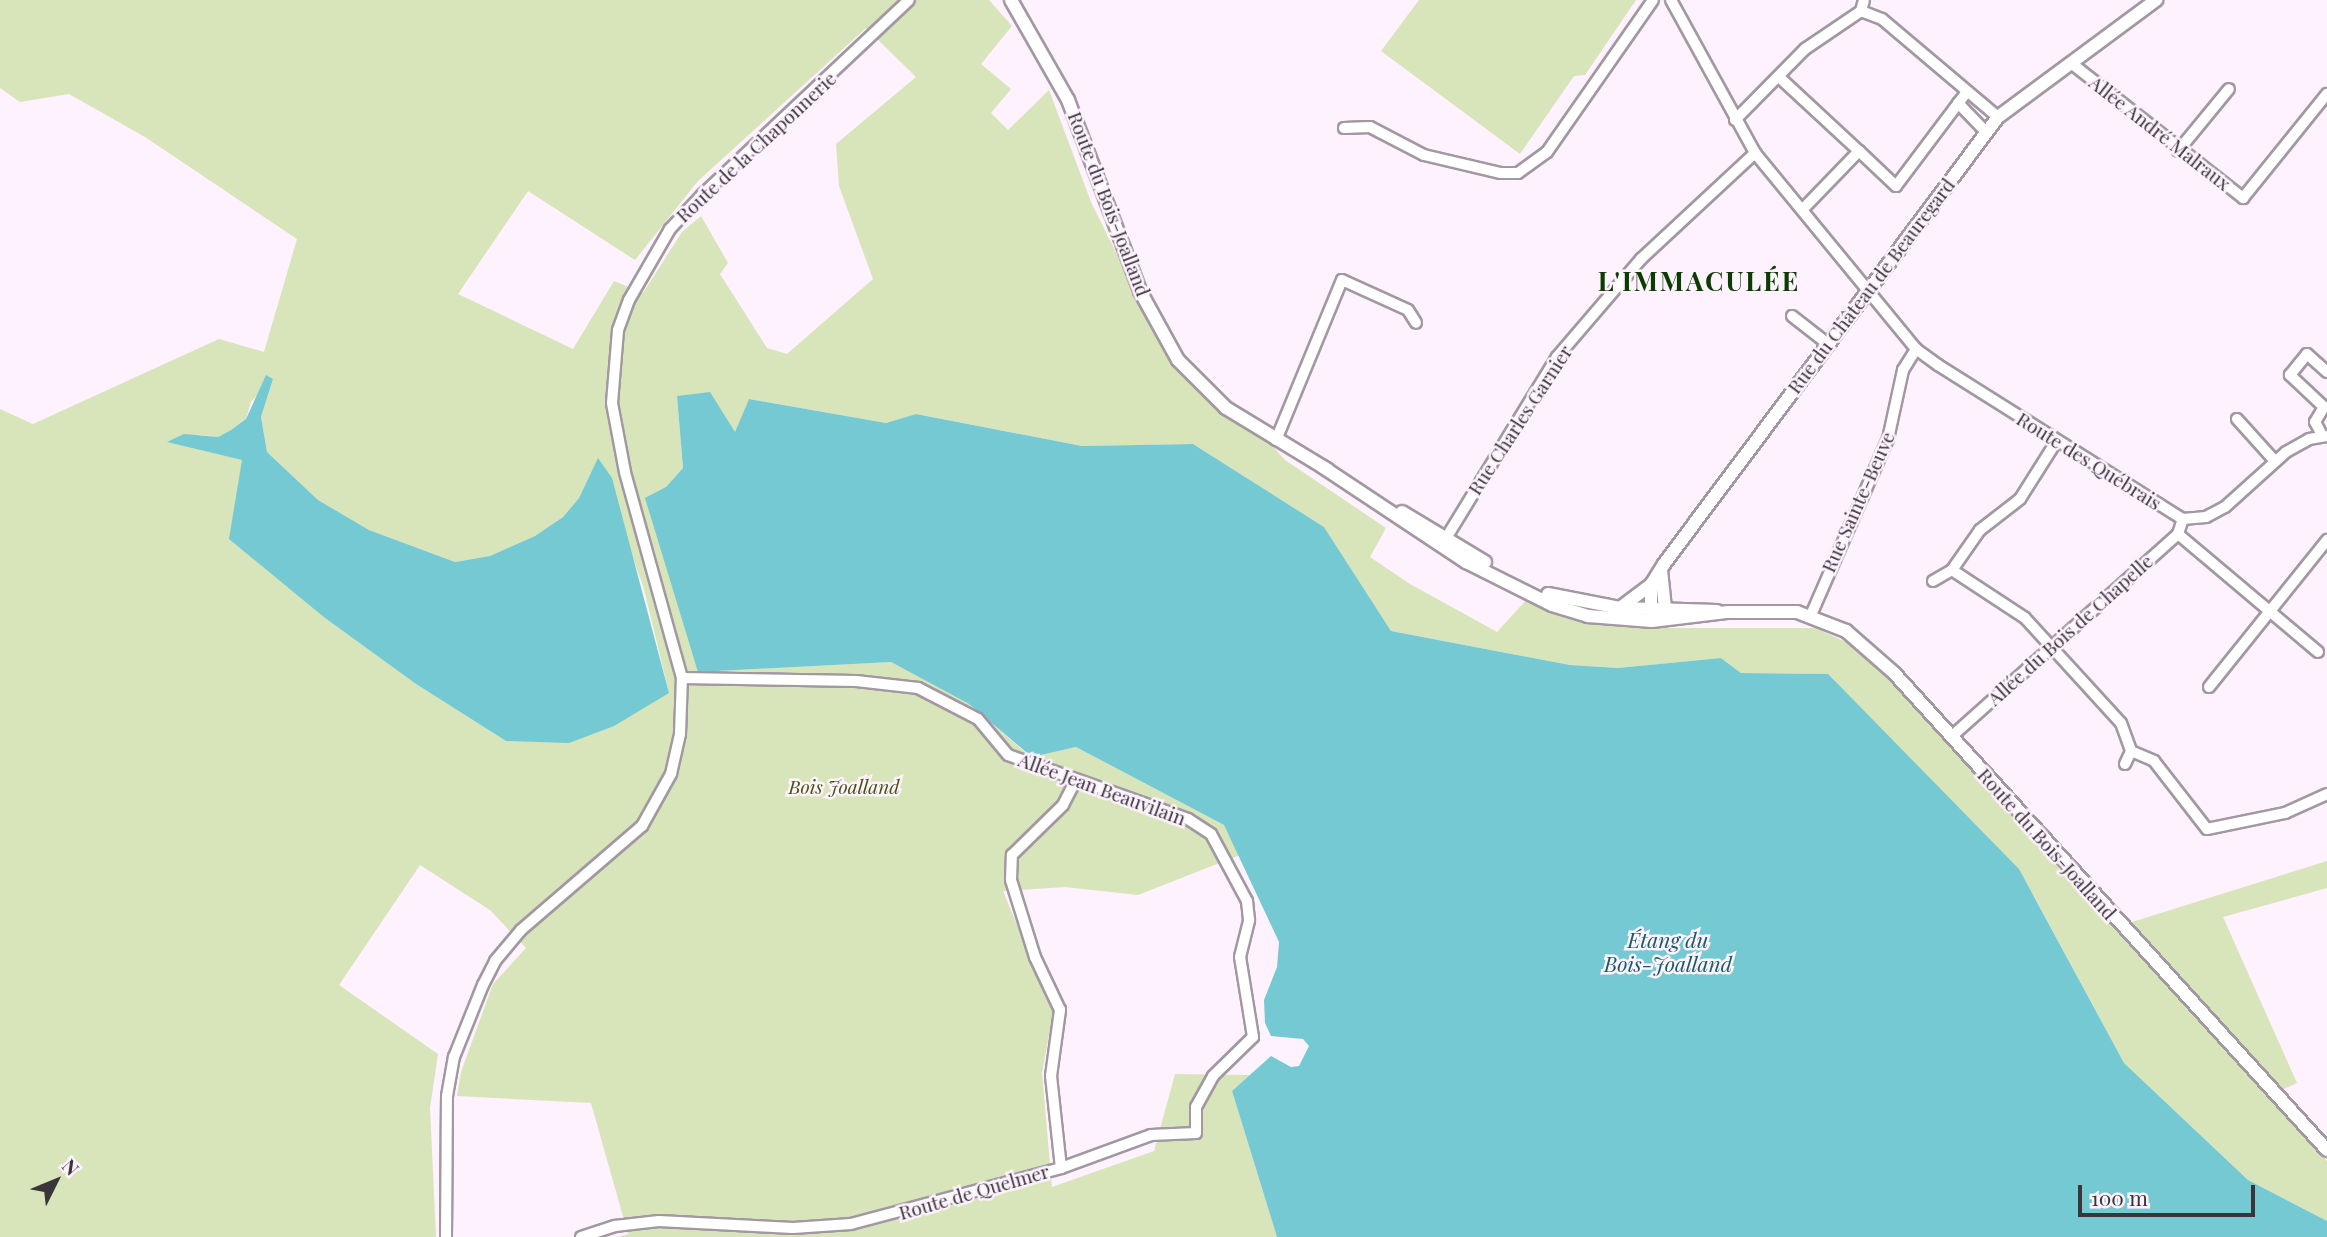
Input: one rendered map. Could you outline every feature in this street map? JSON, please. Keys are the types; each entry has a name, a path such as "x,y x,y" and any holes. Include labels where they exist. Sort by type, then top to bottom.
{"street":[{"name":"Route de la Chaponnerie","path":"446,1237 447,1096 467,1020 495,961 521,930 613,853 659,802 671,774 680,734 682,678 616,429 612,392 618,330 647,262 670,229 909,0"},
{"name":"Route du Bois-Joalland","path":"1011,0 1068,100 1140,291 1178,360 1208,394 1276,440 1443,542"},
{"path":"1344,128 1370,127 1424,155 1501,173 1518,173 1547,152 1653,0"},
{"name":"Route des Québrais","path":"1671,0 1755,153 1869,288 1916,349 2056,442 2183,519 2206,517 2225,507 2275,461 2325,434"},
{"path":"1735,120 1805,49 1861,11 1864,0"},
{"name":"Rue du Château de Beauregard","path":"1618,614 1651,585 1661,572 1998,117 2156,0"},
{"path":"1861,11 1882,19 1966,93 1998,117"},
{"name":"Allée André Malraux","path":"2071,63 2178,151 2243,198 2327,94"},
{"path":"1779,77 1896,186 1966,93"},
{"path":"2178,151 2229,89"},
{"path":"1958,103 1986,132"},
{"path":"1802,210 1859,151"},
{"name":"Rue Charles Garnier","path":"1443,542 1557,357 1635,266 1755,153"},
{"path":"1276,440 1342,280 1408,310 1416,323"},
{"path":"1792,316 1828,344"},
{"name":"Rue Sainte-Beuve","path":"1811,615 1888,439 1903,370 1916,349"},
{"path":"2325,434 2315,422 2325,408 2290,375 2308,354 2327,372"},
{"path":"2237,419 2275,461"},
{"path":"1933,581 1952,570 1980,530 2021,499 2056,442"},
{"name":"Route du Bois-Joalland","path":"1323,467 1405,523 1555,597 1618,614 1728,612"},
{"name":"Allée du Bois de Chapelle","path":"1951,737 2178,534 2183,519"},
{"path":"2178,534 2318,652"},
{"path":"2209,687 2327,540"},
{"path":"1952,570 2025,618 2121,723 2130,751 2125,764"},
{"path":"1651,585 1650,615 1660,615 1665,608 1661,572"},
{"name":"Route du Bois-Joalland","path":"1665,608 1811,615 1831,622 1865,645 2327,1150"},
{"name":"Allée Jean Beauvilain","path":"682,678 856,681 918,688 978,719 1009,755 1075,781 1188,819 1211,834 1247,901 1249,920 1240,957 1252,1037 1213,1076 1196,1107 1196,1133"},
{"path":"2130,751 2154,761 2207,829 2285,813 2327,794"},
{"path":"1061,1168 1051,1076 1060,1010 1035,957 1011,880 1012,855 1063,804 1075,781"},
{"name":"Route de Quelmer","path":"581,1237 615,1226 659,1222 793,1228 851,1224 1061,1168 1151,1135 1196,1133"}],"green space":[{"name":"Bois Joalland","path":"0,0 989,0 1012,26 981,64 1011,89 991,113 1008,130 1049,90 1091,202 1167,356 1184,378 1262,434 1285,460 1386,528 1370,557 1410,584 1497,632 1530,596 1576,619 1632,628 1815,628 1857,647 1906,694 2113,928 2327,861 2327,888 2223,917 2297,1083 2268,1096 2327,1161 2327,1221 2248,1180 2124,1063 2034,896 1828,674 1741,673 1721,658 1618,668 1570,665 1391,631 1324,527 1193,444 1082,446 916,414 886,423 749,399 735,433 677,396 683,468 666,487 698,672 891,662 969,704 1031,757 1076,747 1224,825 1240,855 1138,895 1065,887 1003,891 1053,1013 1042,1073 1052,1187 1154,1151 1175,1074 1250,1075 1232,1091 1277,1237 618,1237 628,1234 591,1103 457,1096 461,1072 493,984 526,948 490,910 420,865 339,985 438,1054 430,1108 436,1237 0,1237 0,409 33,424 219,339 264,352 297,239 145,137 69,94 20,102 0,88","holes":["866,28 916,77 836,144 839,186 873,279 787,354 767,348 720,274 728,263 701,216 682,232 643,293 614,281 573,349 458,294 528,191 635,260 698,181","273,379 261,417 267,452 318,500 369,530 455,562 490,556 535,536 563,517 579,498 598,459 644,589 669,693 506,741 416,684 325,618 243,460 168,442 201,435 218,437 231,430 246,419 251,402"]},
{"path":"1419,0 1636,0 1585,75 1574,76 1520,154 1381,51"}],"water":[{"path":"266,375 273,379 261,417 267,452 318,500 369,530 455,562 490,556 535,536 563,517 579,498 598,458 612,478 669,693 614,726 569,743 506,741 416,684 325,618 229,539 242,460 167,442 184,434 218,437 231,430 246,419"},
{"name":"Étang du Bois-Joalland","path":"710,392 735,432 749,399 886,423 916,414 1082,446 1193,444 1324,527 1391,631 1570,665 1618,668 1721,658 1741,673 1828,674 2019,869 2124,1063 2248,1180 2327,1221 2327,1237 1277,1237 1232,1091 1271,1056 1291,1067 1299,1066 1309,1046 1303,1039 1271,1036 1265,1023 1264,1000 1277,967 1279,942 1224,825 1076,747 1032,757 969,704 891,662 698,672 645,498 666,487 683,468 677,396"}],"district":[{"name":"L'IMMACULÉE","path":"1699,281"}]}
